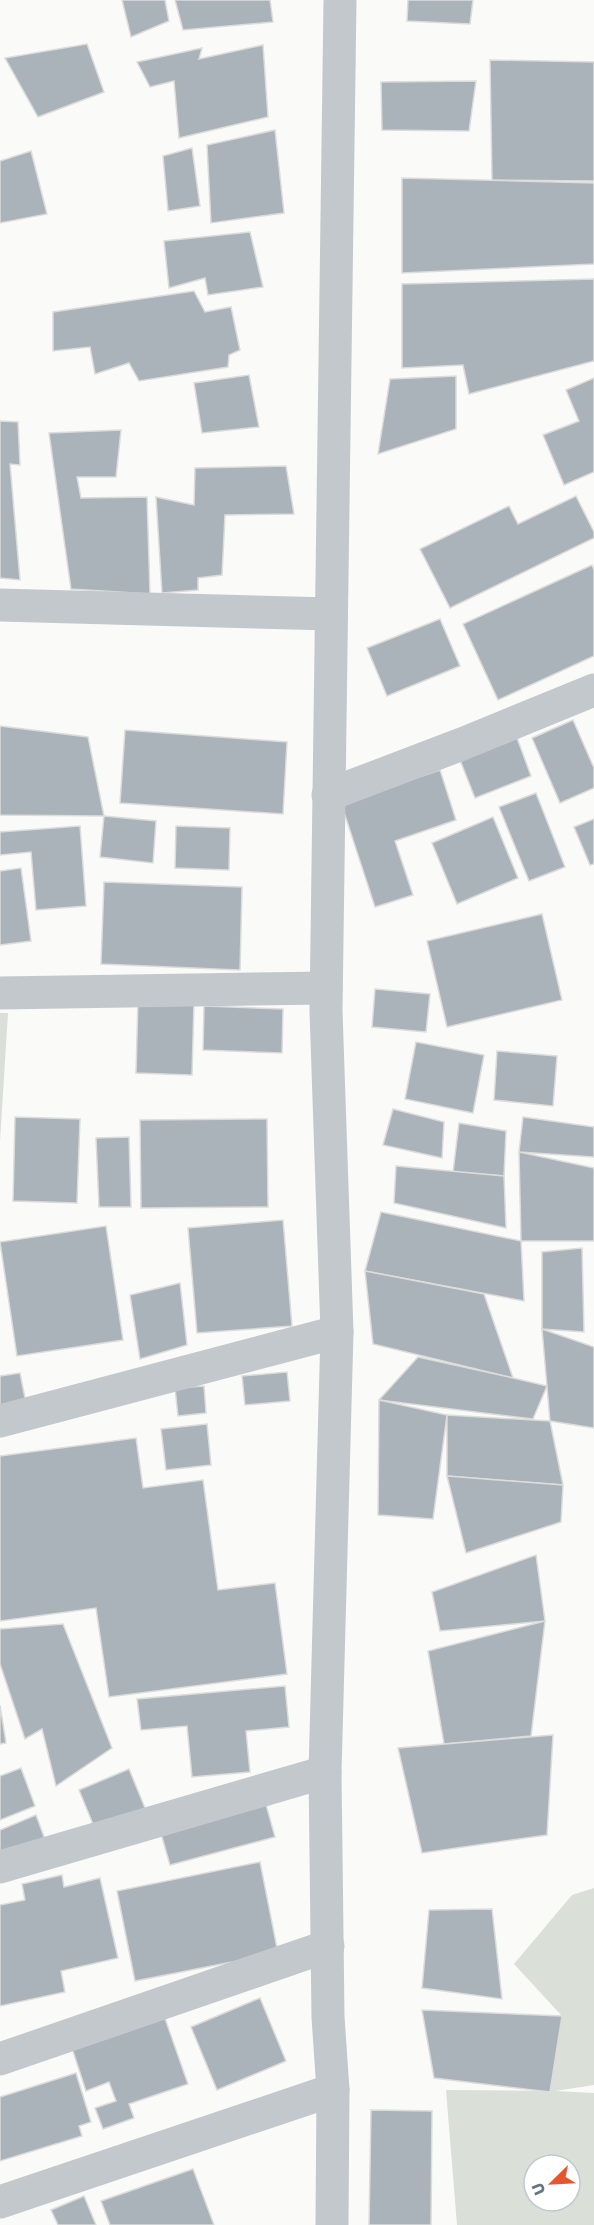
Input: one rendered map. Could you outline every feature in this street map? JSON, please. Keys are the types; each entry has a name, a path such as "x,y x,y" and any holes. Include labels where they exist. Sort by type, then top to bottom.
{"street":[{"path":"332,2225 333,2090 328,2017 325,1772 337,1332 326,988 339,0"},
{"path":"0,605 331,614"},
{"path":"328,795 594,690"},
{"path":"0,993 326,988"},
{"path":"0,1421 337,1332"},
{"path":"0,1867 325,1772"},
{"path":"0,2059 328,1946"},
{"path":"0,2202 333,2090"}],"shaded area":[{"path":"0,1013 8,1013 0,1141"},
{"path":"594,1888 594,2085 555,2091 594,2093 594,2225 457,2225 446,2090 550,2091 562,2016 514,1964 572,1895"}],"building":[{"path":"122,0 165,0 169,21 131,37"},
{"path":"175,0 270,0 273,22 183,30"},
{"path":"408,0 473,0 470,24 407,21"},
{"path":"87,44 104,92 38,117 5,58"},
{"path":"263,45 268,117 179,138 174,81 150,87 137,62 202,48 199,59"},
{"path":"490,60 594,62 594,181 492,180"},
{"path":"476,81 469,131 382,130 381,82"},
{"path":"275,130 284,213 211,223 207,145"},
{"path":"192,148 200,206 168,211 163,156"},
{"path":"31,151 47,214 0,223 0,161"},
{"path":"402,178 594,183 594,264 402,273"},
{"path":"250,232 263,287 208,295 205,278 169,288 164,241"},
{"path":"594,279 594,361 469,394 463,365 402,368 402,284"},
{"path":"194,291 205,312 231,307 240,350 229,355 228,367 139,381 129,363 95,374 90,347 53,351 53,312"},
{"path":"249,375 259,427 202,433 194,383"},
{"path":"456,376 456,429 378,454 390,379"},
{"path":"594,378 594,472 564,485 543,435 579,421 566,390"},
{"path":"0,421 18,422 20,465 10,464 20,580 0,578"},
{"path":"121,430 116,477 77,477 81,498 147,497 150,594 71,589 49,433"},
{"path":"286,466 294,514 225,515 222,575 198,578 198,590 162,593 156,497 194,505 195,468"},
{"path":"576,496 594,532 594,538 450,608 420,549 509,506 518,524"},
{"path":"592,565 594,570 594,656 498,700 463,624"},
{"path":"440,619 460,666 387,696 367,648"},
{"path":"573,720 594,768 594,788 560,803 532,738"},
{"path":"0,726 88,737 104,816 0,815"},
{"path":"125,730 287,742 283,814 120,803"},
{"path":"517,738 531,776 475,798 460,760"},
{"path":"440,770 456,820 395,841 413,895 375,907 341,803"},
{"path":"536,793 565,867 529,881 499,807"},
{"path":"104,816 156,821 153,863 100,857"},
{"path":"493,817 518,878 457,904 432,843"},
{"path":"594,819 594,864 590,865 574,827"},
{"path":"80,826 86,906 36,910 31,852 0,855 0,832"},
{"path":"176,826 230,828 229,870 175,868"},
{"path":"21,868 31,941 0,945 0,871"},
{"path":"104,882 242,887 240,970 101,964"},
{"path":"542,914 562,1000 447,1027 427,941"},
{"path":"375,989 430,994 426,1032 372,1027"},
{"path":"138,1000 194,1002 192,1075 136,1073"},
{"path":"204,1006 283,1009 282,1053 203,1050"},
{"path":"416,1042 484,1055 473,1113 405,1099"},
{"path":"497,1051 557,1056 553,1106 494,1100"},
{"path":"393,1109 444,1122 442,1158 383,1145"},
{"path":"15,1117 80,1119 77,1203 13,1201"},
{"path":"523,1117 594,1127 594,1157 519,1152"},
{"path":"267,1119 268,1207 141,1208 140,1120"},
{"path":"459,1123 506,1131 504,1176 453,1172"},
{"path":"129,1137 131,1207 99,1207 96,1138"},
{"path":"519,1152 594,1168 594,1241 521,1241"},
{"path":"396,1166 504,1176 506,1228 394,1203"},
{"path":"381,1212 521,1241 524,1301 365,1271"},
{"path":"283,1220 292,1326 197,1333 188,1228"},
{"path":"106,1226 123,1340 17,1356 0,1242"},
{"path":"582,1248 584,1332 542,1329 542,1252"},
{"path":"365,1271 484,1294 513,1378 373,1344"},
{"path":"180,1283 187,1345 140,1359 130,1295"},
{"path":"542,1329 594,1347 594,1428 550,1421"},
{"path":"418,1357 547,1386 533,1419 379,1400"},
{"path":"287,1372 290,1401 245,1405 242,1376"},
{"path":"20,1373 26,1403 0,1407 0,1376"},
{"path":"204,1386 206,1413 178,1416 175,1388"},
{"path":"379,1400 447,1415 433,1519 378,1515"},
{"path":"447,1415 550,1421 563,1485 447,1476"},
{"path":"207,1424 211,1465 166,1470 161,1429"},
{"path":"136,1438 143,1488 203,1480 218,1590 275,1583 287,1674 109,1697 96,1608 0,1621 0,1456"},
{"path":"447,1476 563,1485 561,1522 466,1553"},
{"path":"536,1555 545,1621 440,1631 432,1592"},
{"path":"545,1621 531,1736 444,1744 428,1651"},
{"path":"63,1624 112,1748 56,1786 42,1729 25,1739 0,1664 0,1629"},
{"path":"285,1686 289,1727 246,1731 250,1772 192,1777 187,1726 141,1730 137,1699"},
{"path":"0,1705 6,1743 0,1744"},
{"path":"553,1735 547,1835 422,1853 398,1748"},
{"path":"21,1768 35,1806 0,1820 0,1776"},
{"path":"129,1769 145,1808 95,1829 79,1790"},
{"path":"265,1801 275,1837 170,1865 160,1830"},
{"path":"36,1815 47,1845 0,1864 0,1830"},
{"path":"260,1862 278,1953 135,1981 117,1891"},
{"path":"62,1875 64,1887 100,1878 118,1958 61,1971 65,1992 0,2006 0,1905 25,1900 22,1884"},
{"path":"492,1909 502,1999 422,1988 429,1910"},
{"path":"260,1998 286,2061 217,2090 191,2027"},
{"path":"162,2010 188,2084 129,2104 134,2118 103,2129 95,2108 116,2101 109,2082 86,2091 70,2042"},
{"path":"422,2010 562,2016 550,2092 434,2078"},
{"path":"76,2073 91,2122 79,2126 82,2136 0,2161 0,2097"},
{"path":"371,2110 432,2111 431,2225 369,2225"},
{"path":"193,2169 214,2225 110,2225 101,2201"},
{"path":"84,2196 96,2225 58,2225 51,2210"}]}
